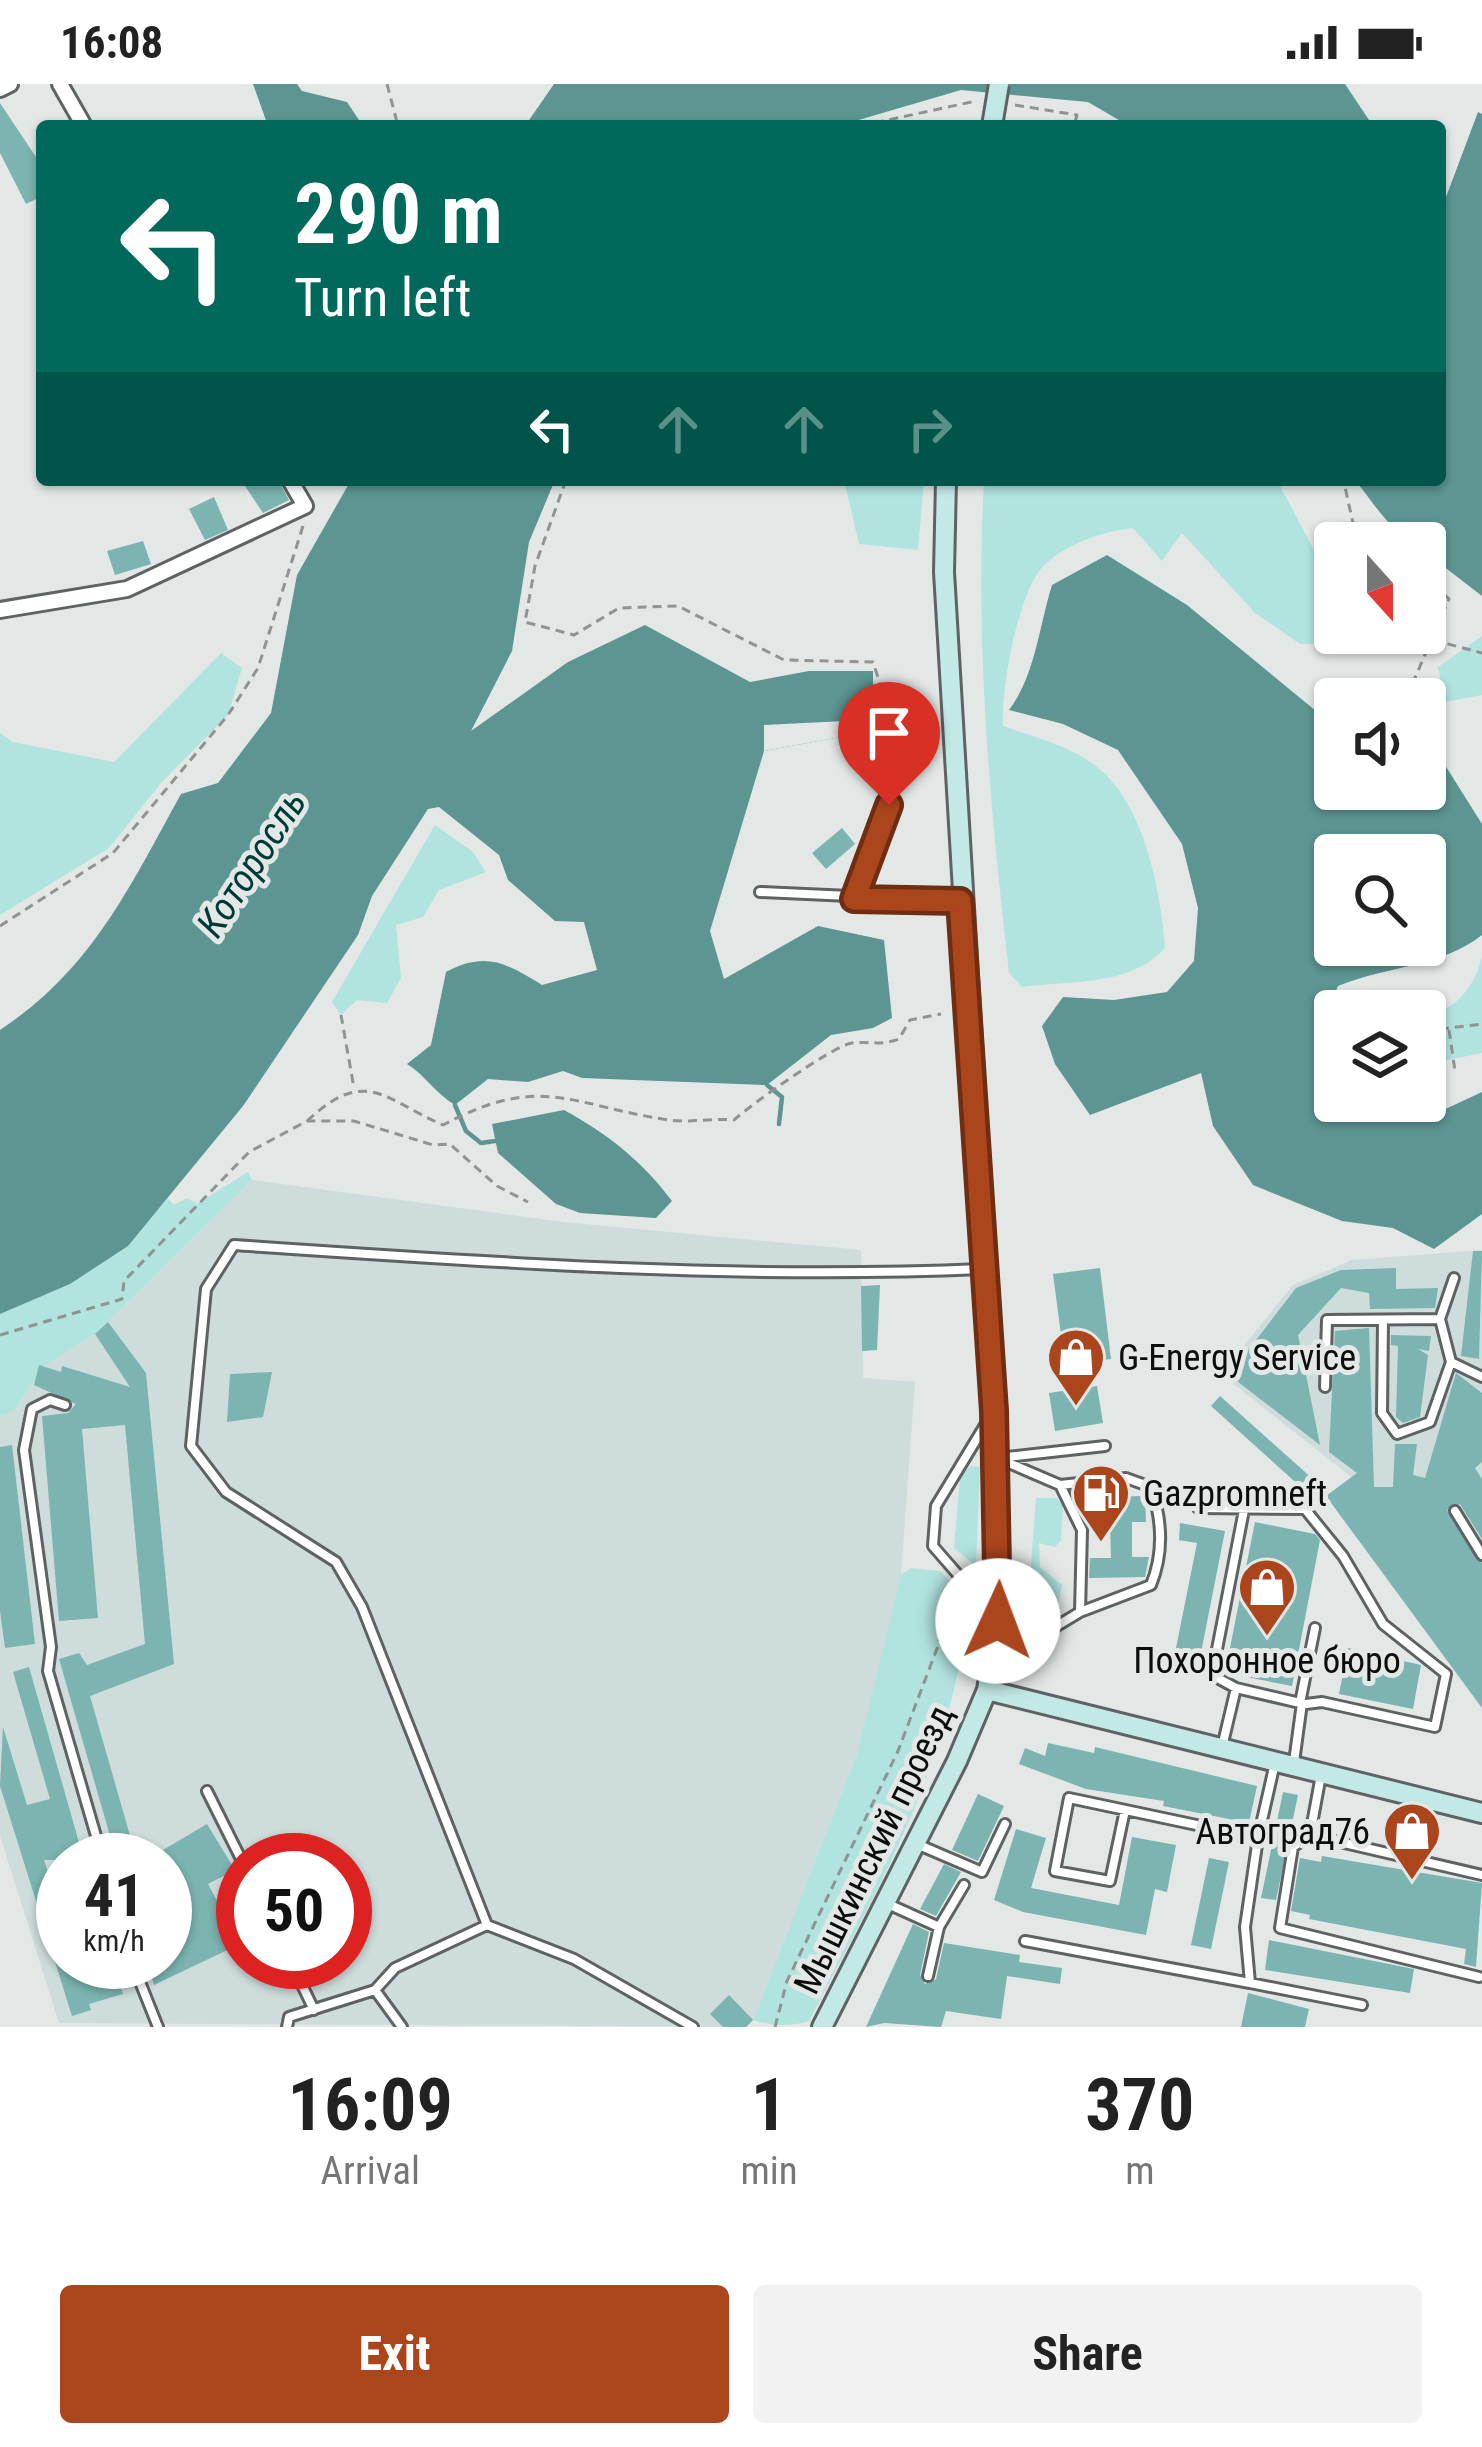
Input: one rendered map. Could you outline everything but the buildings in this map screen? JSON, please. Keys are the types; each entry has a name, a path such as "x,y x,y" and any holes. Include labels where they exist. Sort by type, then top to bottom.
{"main road":[{"name":"Мышкинский проезд","path":"822,2027 918,1844 987,1690 998,1621 994,1411 960,901 944,572 946,486"},
{"path":"987,1690 1482,1814"}],"street":[{"path":"0,89 10,84"},
{"path":"60,84 81,120"},
{"path":"0,610 127,589 305,506 293,486"}],"lane":[{"path":"854,899 889,805"},
{"path":"760,892 960,901"},
{"path":"487,1925 362,1606 340,1569 226,1492 191,1446 206,1289 234,1245 556,1267 859,1274 985,1269"},
{"path":"1383,1320 1382,1413 1397,1434 1430,1422 1451,1362 1440,1319 1454,1278"},
{"path":"1325,1388 1327,1320 1440,1319"},
{"path":"1451,1362 1481,1374"},
{"path":"65,1406 50,1400 32,1408 23,1450 51,1647 48,1671 95,1833"},
{"path":"994,1411 936,1506 933,1546 998,1621"},
{"path":"996,1458 1105,1446"},
{"path":"993,1664 1080,1612 1150,1585 1160,1549 1160,1511 1150,1487 1126,1478 1060,1485 996,1458"},
{"path":"1060,1485 1082,1530 1080,1612"},
{"path":"1198,1508 1305,1509 1343,1556 1383,1624 1446,1674 1436,1727 1236,1688 1212,1676 1244,1510"},
{"path":"1455,1511 1482,1555"},
{"path":"1250,1983 1245,1927 1258,1838 1303,1703 1316,1628"},
{"path":"1222,1749 1236,1688"},
{"path":"1322,1773 1310,1835 1293,1847 1280,1928 1479,1976"},
{"path":"207,1791 228,1833"},
{"path":"1125,1810 1110,1881 1055,1871 1070,1798 1258,1838"},
{"path":"918,1844 982,1872 1005,1824"},
{"path":"1310,1835 1482,1875"},
{"path":"928,1976 938,1927 964,1885"},
{"path":"887,1904 938,1927"},
{"path":"287,2027 289,2017 375,1990 395,1968 487,1925 574,1959 693,2027"},
{"path":"1025,1941 1362,2005"},
{"path":"143,1989 158,2027"},
{"path":"304,1989 314,2010"},
{"path":"375,1990 402,2027"}],"path":[{"path":"387,84 396,120"},
{"path":"1000,93 1077,115 1076,120"},
{"path":"882,120 981,100"},
{"path":"564,486 535,566 525,622 574,635 620,608 678,606 784,660 873,662 883,693 925,712"},
{"path":"1343,486 1353,522"},
{"path":"0,926 113,853 228,715 258,668 301,538 305,506"},
{"path":"1446,644 1482,653"},
{"path":"0,1335 122,1299 124,1281 249,1152 307,1121 329,1100 354,1090 388,1093 443,1125 502,1100 538,1093 676,1121 734,1120 757,1098 773,1095 824,1052 853,1042 879,1047 899,1039 910,1020 941,1014"},
{"path":"341,1015 354,1090"},
{"path":"1455,1071 1448,1028 1482,1024"},
{"path":"307,1121 355,1121 433,1145 450,1144 497,1186 528,1202"},
{"path":"775,2027 787,1981 898,1751 938,1646 956,1568"}],"shaded area":[{"path":"845,486 923,486 918,550 859,544"},
{"path":"984,486 1280,486 1314,550 1314,644 1300,644 1255,613 1182,533 1162,561 1133,528 1083,541 1040,570 1024,602 1012,645 1003,726 1086,759 1114,783 1127,803 1148,851 1165,948 1135,970 1080,982 1022,987 1009,973 986,726 981,604"},
{"path":"1482,636 1482,695 1446,702 1446,678 1440,678 1438,667"},
{"path":"221,653 242,668 228,715 161,783 109,848 0,915 0,733 13,742 114,762"},
{"path":"435,825 473,852 486,872 439,890 423,917 396,925 401,978 387,1003 357,1000 341,1015 332,1002"},
{"path":"1482,956 1482,1053 1446,1060 1446,1008 1475,977"},
{"path":"248,1172 252,1180 95,1334 45,1365 13,1412 0,1416 0,1314 70,1284 127,1246 168,1198 174,1205 187,1198 197,1204"},
{"path":"252,1180 563,1222 861,1250 863,1378 915,1382 901,1575 857,1754 753,2020 746,2027 59,2023 48,1989 192,1989 192,1833 36,1833 36,1950 0,1836 0,1416 13,1412 45,1365 95,1334"},
{"path":"1482,1250 1482,1653 1354,1479 1221,1374 1293,1285 1352,1260"},
{"path":"970,1466 980,1467 976,1566 954,1548 960,1478"},
{"path":"1036,1498 1057,1498 1063,1506 1061,1540 1055,1547 1039,1543 1040,1567 1062,1585 1056,1615 1038,1632 1026,1629"},
{"path":"911,1568 940,1571 968,1599 949,1709 932,1764 887,1870 809,2021 781,2025 753,2020 857,1754 901,1575"}],"water":[{"path":"253,84 297,84 302,91 347,102 359,120 266,120"},
{"path":"554,84 1345,84 1369,120 1119,120 1088,102 961,90 858,120 529,120"},
{"path":"1478,112 1482,114 1482,596 1446,568 1446,522 1389,522 1360,486 1446,486 1446,197"},
{"name":"Которосль","path":"348,486 552,486 529,542 512,651 471,731 568,662 645,625 750,682 809,671 873,671 873,703 851,735 764,751 710,931 724,979 818,926 884,940 892,1018 873,1028 831,1035 767,1085 582,1078 563,1071 528,1082 488,1079 455,1105 407,1064 431,1045 446,972 473,962 496,962 542,985 597,970 584,922 555,921 508,880 499,855 439,807 428,809 372,896 358,935 243,1106 128,1246 70,1284 0,1314 0,1030 60,981 84,953 125,894 181,794 218,783 271,713 297,575"},
{"path":"1107,555 1187,605 1314,709 1314,810 1446,810 1446,767 1482,824 1482,935 1466,946 1446,955 1446,834 1314,834 1314,966 1408,966 1357,979 1336,990 1314,990 1314,1122 1446,1122 1446,1109 1482,1092 1482,1214 1434,1249 1393,1228 1342,1221 1253,1185 1213,1126 1201,1073 1090,1115 1055,1064 1042,1026 1063,997 1114,1000 1167,992 1194,961 1198,908 1182,844 1118,750 1063,724 1009,710 1031,667 1052,585"},
{"path":"564,1110 623,1150 661,1187 672,1201 656,1218 580,1213 556,1204 498,1153 492,1124"}],"pier":[{"path":"845,721 846,736 764,751 764,725"}],"waterway":[{"path":"767,1085 782,1097 779,1124"},
{"path":"455,1105 466,1131 481,1143 495,1141"}],"place":[{"name":"G-Energy Service","path":"1076,1408"},
{"name":"Gazpromneft","path":"1101,1544"},
{"name":"Похоронное бюро","path":"1267,1638"},
{"name":"Автоград76","path":"1412,1882"}],"route":[{"path":"889,805 854,899 960,901 994,1411 998,1621"}]}
